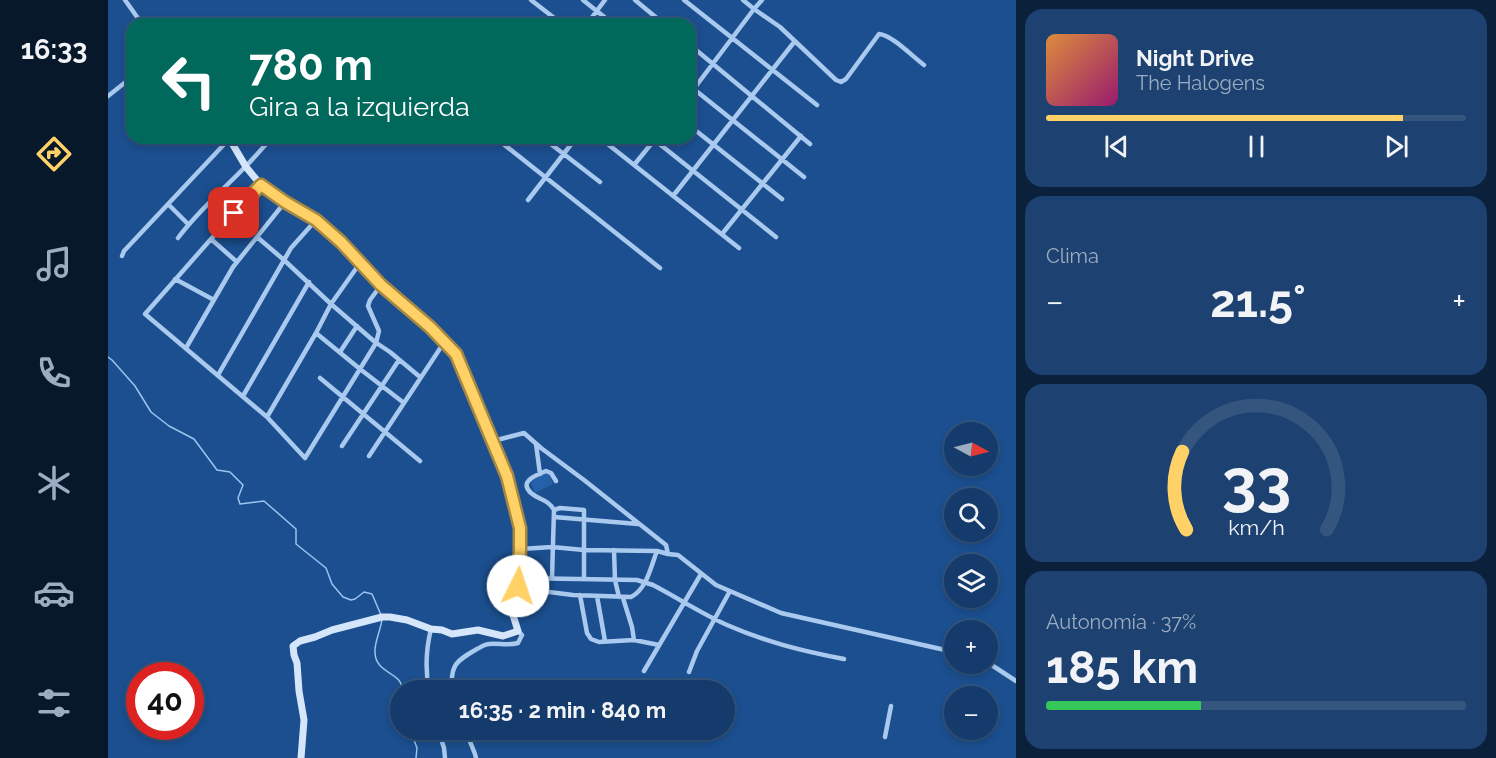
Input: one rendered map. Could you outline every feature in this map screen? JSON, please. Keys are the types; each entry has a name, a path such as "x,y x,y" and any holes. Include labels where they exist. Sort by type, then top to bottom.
{"street":[{"path":"125,0 138,18"},
{"path":"531,0 554,18"},
{"path":"583,0 606,18"},
{"path":"592,18 605,0"},
{"path":"635,0 657,18"},
{"path":"684,0 817,105"},
{"path":"743,0 780,27 836,80 846,79 879,34 889,37 924,65"},
{"path":"696,84 762,0"},
{"path":"673,196 795,41"},
{"path":"696,50 810,144"},
{"path":"108,96 126,82"},
{"path":"696,94 804,177"},
{"path":"696,131 782,199"},
{"path":"722,234 801,136"},
{"path":"122,256 124,251 224,144"},
{"path":"233,144 246,167 261,185 316,220 341,242 381,285 445,341 456,354 493,441 507,476 520,528 518,578 513,615 518,631 522,635 518,643 488,644 459,660 453,669 451,680"},
{"path":"178,238 188,224 267,144"},
{"path":"503,144 660,268"},
{"path":"551,144 600,182"},
{"path":"528,200 572,144"},
{"path":"608,144 739,248"},
{"path":"634,165 650,144"},
{"path":"660,144 776,237"},
{"path":"261,185 145,314 267,417 305,458 375,342 379,331 368,306 381,285"},
{"path":"216,195 217,206 228,220"},
{"path":"186,348 237,262 285,202"},
{"path":"168,204 188,224"},
{"path":"218,375 291,248 316,220"},
{"path":"257,237 375,342 420,377"},
{"path":"211,239 237,262"},
{"path":"267,417 331,304 360,262"},
{"path":"175,279 214,300"},
{"path":"243,396 309,282"},
{"path":"340,352 357,326"},
{"path":"316,333 404,403"},
{"path":"369,456 445,341"},
{"path":"342,446 399,360"},
{"path":"320,378 420,461"},
{"path":"493,441 524,433 666,544 668,555"},
{"path":"536,444 540,474"},
{"path":"552,578 554,510 549,503 532,494 529,489 529,480 546,471 550,472 556,481"},
{"path":"554,510 560,508 584,510 584,579"},
{"path":"554,517 639,524"},
{"path":"520,549 552,547 657,551 668,555 678,555 716,585 782,613 944,650"},
{"path":"614,550 615,579 634,640"},
{"path":"517,588 628,598 639,592 657,551"},
{"path":"644,671 701,574"},
{"path":"518,578 615,579 645,582 728,625 790,648 844,659"},
{"path":"689,672 697,651 730,591"},
{"path":"580,595 588,636 593,640 634,640 659,645"},
{"path":"597,596 605,641"},
{"path":"301,758 304,720 293,646 300,641 315,638 332,630 390,617 452,634 478,630 503,636 518,631"},
{"path":"428,680 427,650 431,629"},
{"path":"998,669 1016,681"},
{"path":"885,738 891,706"},
{"path":"441,740 445,758"},
{"path":"470,740 476,758"}],"shaded area":[{"path":"548,472 553,484 535,493 530,481"}],"waterway":[{"path":"108,357 135,386 151,412 169,426 194,439 217,470 230,472 243,485 238,498 240,504 264,501 296,529 296,544 326,568 332,584 343,597 351,600 364,592 372,594 381,615"},
{"path":"382,619 376,645 376,659 382,668 399,680"},
{"path":"414,740 417,748 416,758"}],"route":[{"path":"234,213 261,185 316,220 341,242 381,285 430,327 456,354 507,476 520,528 518,586"}]}
